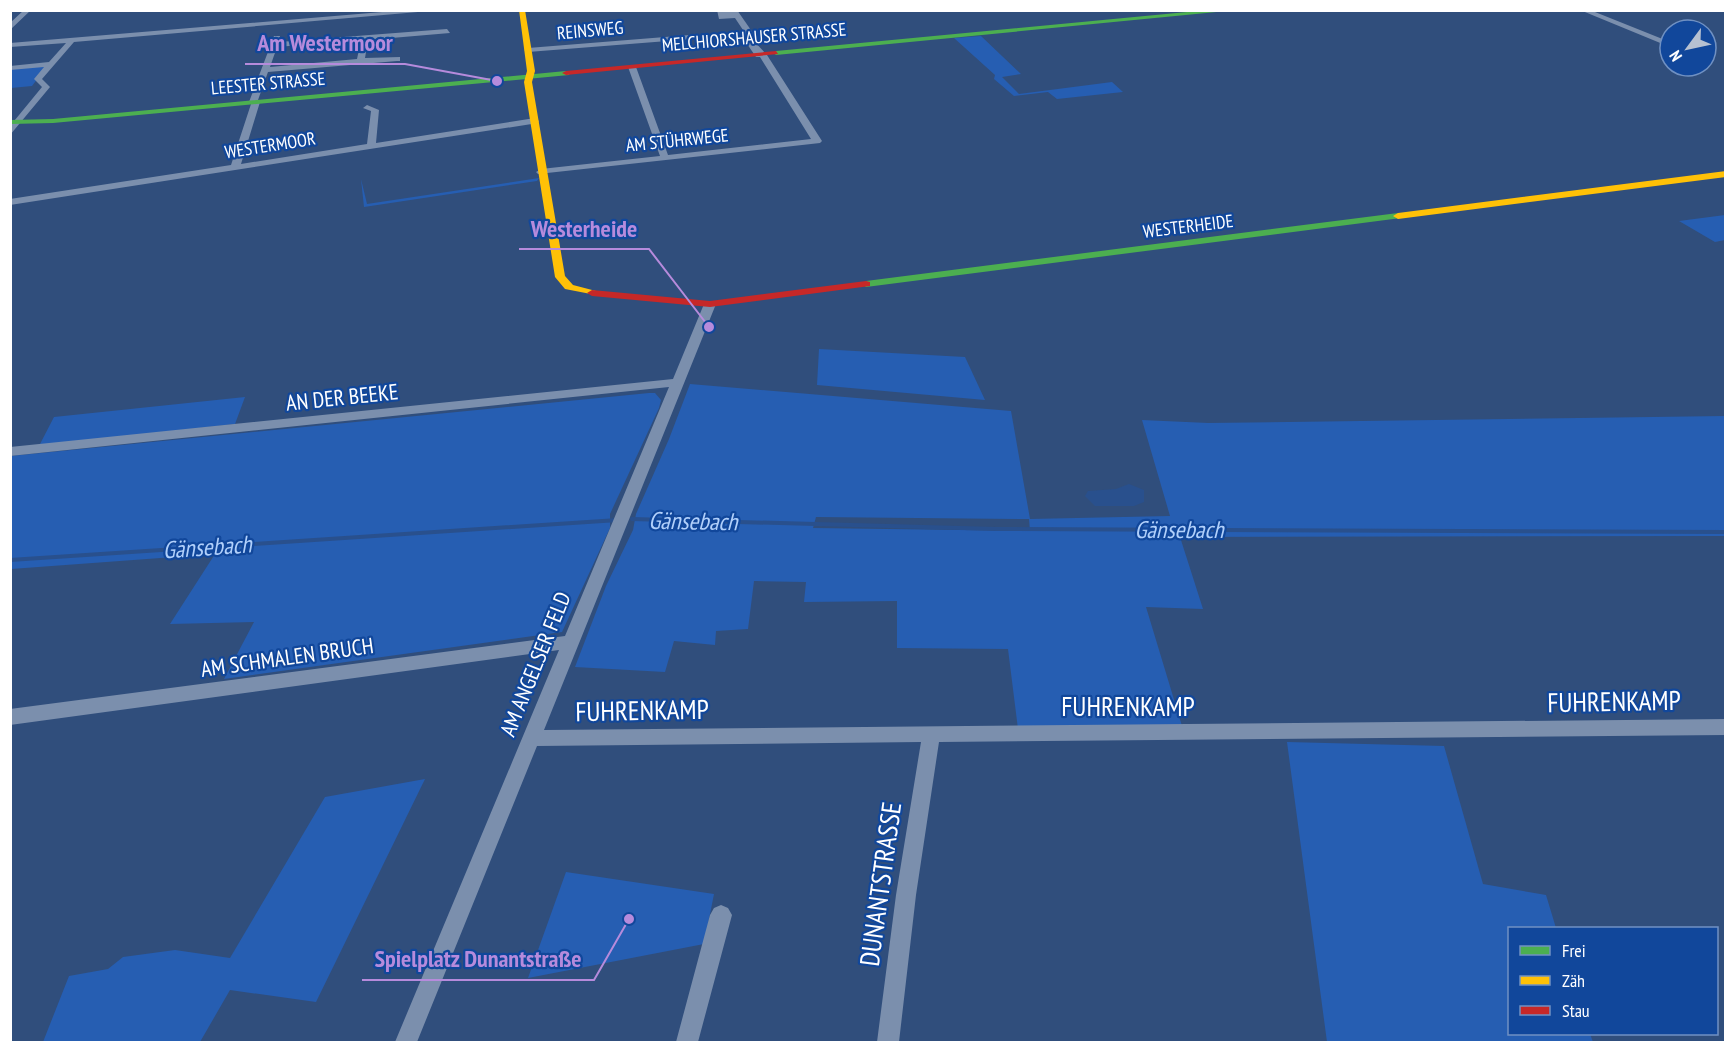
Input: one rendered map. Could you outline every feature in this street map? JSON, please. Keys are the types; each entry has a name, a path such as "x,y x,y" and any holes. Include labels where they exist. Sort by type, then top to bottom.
{"street":[{"path":"10,28 28,10"},
{"path":"10,45 438,10"},
{"path":"522,10 531,71 528,76 541,172"},
{"name":"MELCHIORSHAUSER STRASSE","path":"528,76 1234,10"},
{"path":"1583,10 1658,40"},
{"path":"737,16 749,33 747,38 761,55"},
{"path":"235,167 281,23"},
{"path":"275,45 447,31"},
{"path":"361,61 365,37"},
{"name":"REINSWEG","path":"528,50 690,37"},
{"path":"13,126 46,87 38,80 72,40"},
{"name":"AM STÜHRWEGE","path":"541,172 817,141 761,55"},
{"path":"266,69 397,59"},
{"path":"10,68 52,64"},
{"path":"632,67 665,158"},
{"name":"LEESTER STRASSE","path":"13,126 528,76"},
{"path":"367,108 375,110 371,146"},
{"name":"WESTERMOOR","path":"10,202 535,121"},
{"name":"WESTERHEIDE","path":"541,172 560,277 569,287 583,292 710,304 1725,174"},
{"name":"AM ANGELSER FELD","path":"406,1042 710,304"},
{"name":"AN DER BEEKE","path":"10,452 678,382"},
{"name":"AM SCHMALEN BRUCH","path":"10,717 570,642"},
{"name":"FUHRENKAMP","path":"531,738 1725,727"},
{"name":"DUNANTSTRASSE","path":"888,1042 906,895 931,734"},
{"path":"687,1042 721,915"}],"shaded area":[{"path":"981,36 1021,74 1002,77 1019,94 1112,82 1123,92 1057,99 1048,92 1014,96 994,79 995,75 954,38"},
{"path":"47,66 32,86 11,88 11,69"},
{"path":"539,178 537,181 364,207 361,179 367,204"},
{"path":"1725,215 1725,240 1715,242 1679,221"},
{"path":"819,349 965,357 985,400 817,385"},
{"path":"690,384 1011,411 1030,519 1170,516 1142,420 1208,423 1725,416 1725,536 1180,537 1203,609 1146,607 1182,726 1018,729 1008,649 897,648 897,601 804,602 806,582 754,581 748,629 716,631 715,645 674,641 665,672 575,667 606,586 633,530 636,514","holes":["816,517 1029,519 1030,531 813,528"]},
{"path":"655,393 661,400 659,408 610,514 610,528 562,632 224,679 254,622 170,624 215,554 11,569 11,456"},
{"path":"245,397 235,424 39,446 54,417"},
{"path":"1129,484 1144,490 1144,502 1134,506 1095,506 1085,496 1088,491 1116,489"},
{"path":"1287,742 1444,746 1483,884 1546,895 1556,927 1508,927 1508,1035 1590,1035 1593,1042 1327,1042"},
{"path":"425,779 316,1002 230,990 200,1042 43,1042 69,976 108,969 123,957 175,950 230,958 325,797"},
{"path":"566,872 714,894 704,944 528,978"}],"waterway":[{"name":"Gänsebach","path":"632,519 996,529 1726,532"},
{"name":"Gänsebach","path":"10,560 618,520"}],"traffic: fast":[{"path":"776,53 1234,10"},
{"path":"10,122 53,121 566,73"},
{"path":"866,284 1398,216"}],"traffic: slow":[{"path":"522,10 531,71 528,82 560,277 569,287 592,293"},
{"path":"1398,216 1726,174"}],"traffic: jam":[{"path":"566,73 776,53"},
{"path":"592,293 710,304 866,284"}],"place":[{"name":"Am Westermoor","path":"497,81"},
{"name":"Westerheide","path":"709,327"},
{"name":"Spielplatz Dunantstraße","path":"629,919"}]}
